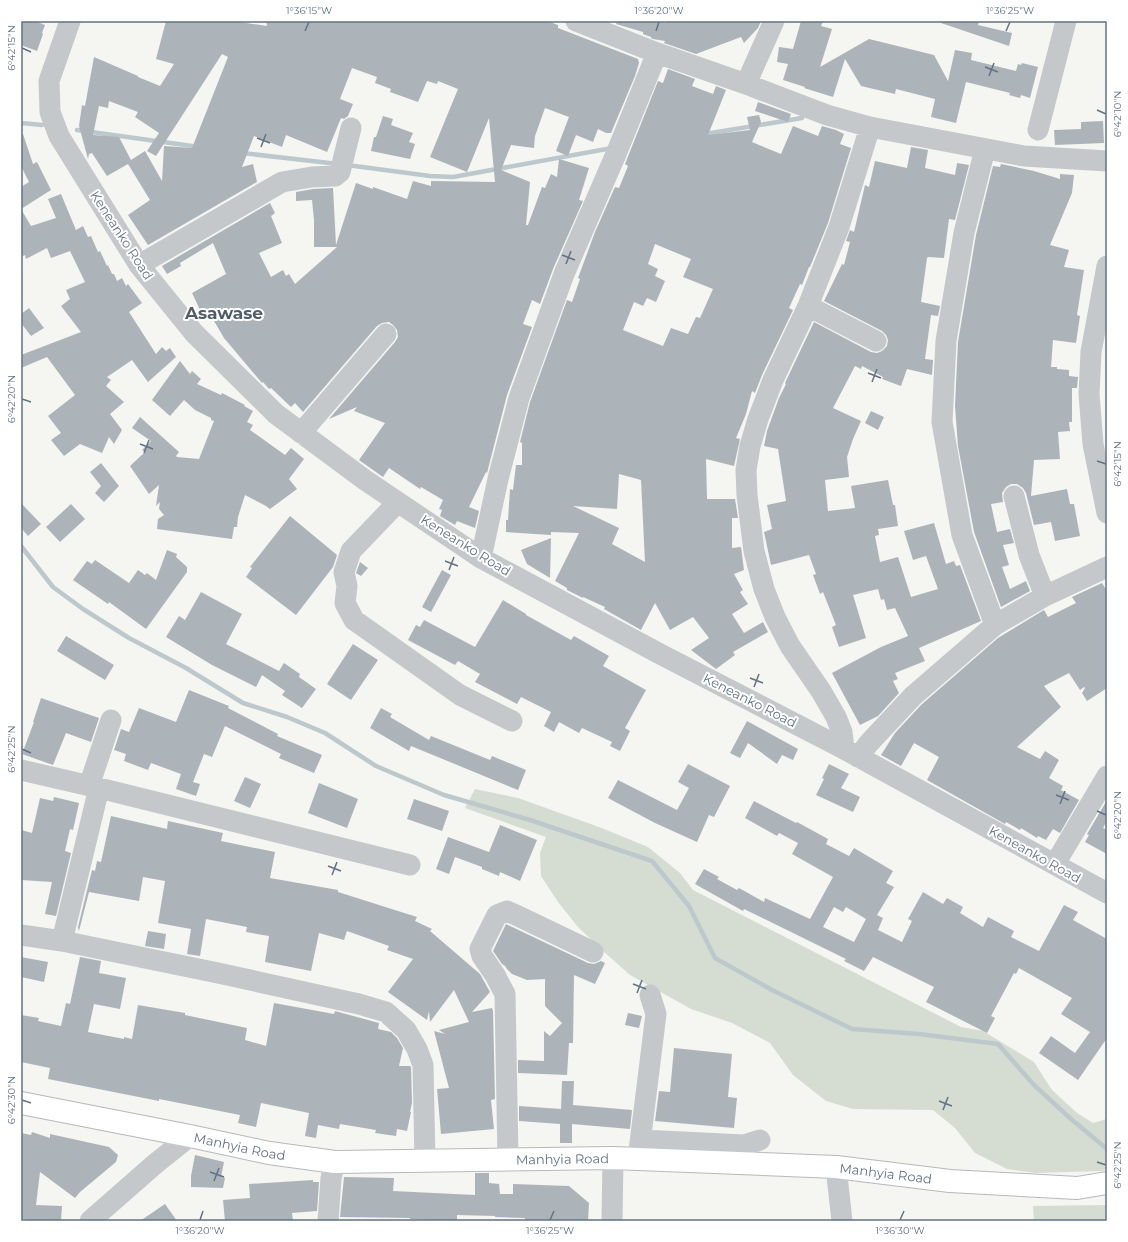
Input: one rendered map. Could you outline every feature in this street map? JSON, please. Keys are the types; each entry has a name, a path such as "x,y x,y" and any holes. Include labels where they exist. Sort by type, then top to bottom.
{"main road":[{"name":"Manhyia Road","path":"21,1103 269,1153 335,1162 613,1158 639,1149 836,1167 958,1182 1077,1188 1107,1183"}],"street":[{"name":"Keneanko Road","path":"70,21 50,81 50,112 59,136 139,265 194,333 276,414 365,480 481,558 669,659 851,753 1107,893"},
{"path":"576,21 657,53 746,84 827,115 870,127 1024,156 1107,161"},
{"path":"746,84 774,21"},
{"path":"1038,130 1066,21"},
{"path":"481,558 498,479 519,398 564,274 657,53"},
{"path":"870,127 839,227 808,306 773,380 758,419 750,446 747,464 747,495 754,551 764,589 775,617 790,646 821,691 836,717 851,753 869,743 913,696 995,625 1045,596 1107,567"},
{"path":"139,265 282,182 312,177 335,176 341,166 351,128"},
{"path":"985,149 964,233 946,341 942,422 962,535 995,625"},
{"path":"1107,266 1091,352 1088,394 1093,444 1107,513"},
{"path":"808,306 876,341"},
{"path":"301,433 386,334"},
{"path":"1014,496 1029,555 1045,596"},
{"path":"398,502 351,551 344,572 347,586 345,603 354,620 460,695 512,721"},
{"path":"62,941 94,787 110,720"},
{"path":"21,770 410,865"},
{"path":"1055,864 1107,776"},
{"path":"508,1160 505,994 495,975 482,956 480,949 483,941 497,915 507,911 593,952"},
{"path":"21,935 62,941 218,973 359,1004 386,1012 406,1030 417,1049 422,1065 425,1161"},
{"path":"650,995 656,1014 639,1149 744,1145 760,1140"},
{"path":"90,1221 155,1164 190,1136"},
{"path":"612,1221 613,1158"},
{"path":"328,1221 331,1178 335,1162"},
{"path":"836,1167 842,1221"}],"shaded area":[{"path":"475,789 518,798 599,827 648,847 680,873 693,890 961,1027 983,1031 1034,1062 1052,1090 1077,1113 1093,1123 1107,1119 1107,1169 1102,1171 1035,1173 1007,1169 975,1153 955,1128 933,1110 853,1109 826,1101 793,1075 770,1043 732,1023 691,1009 630,975 603,951 578,927 558,902 541,876 540,853 546,837 465,808"},
{"path":"1107,1205 1107,1221 1034,1221 1033,1206"}],"building":[{"path":"21,21 35,21 45,25 37,51 21,45"},
{"path":"166,21 233,21 267,26 266,21 547,21 558,25 558,28 638,59 639,63 635,76 611,133 606,133 598,129 593,142 576,135 568,156 556,151 569,117 545,108 535,136 534,148 511,145 501,170 530,182 526,225 528,225 542,187 545,188 551,174 557,177 559,159 589,168 579,200 583,201 553,269 540,304 532,300 523,324 532,327 507,395 487,473 486,472 469,507 479,511 475,528 457,521 455,525 440,516 442,510 439,509 443,500 421,487 420,489 389,468 383,477 359,460 385,423 354,411 357,407 329,419 395,342 398,337 397,330 393,325 389,322 382,323 377,326 303,412 295,403 291,407 271,388 269,389 263,382 262,383 224,338 207,309 201,312 192,293 226,274 213,243 180,263 181,266 167,274 162,266 270,203 275,213 271,216 282,243 259,253 271,277 283,270 286,276 289,274 295,284 337,247 314,247 312,200 296,201 296,192 333,188 336,245 356,183 373,189 373,187 407,199 413,181 431,186 431,181 495,182 489,118 467,172 430,157 458,89 438,81 437,84 427,81 418,102 390,92 391,89 375,83 377,77 352,68 340,99 353,104 348,116 344,119 341,118 327,152 286,135 282,147 254,136 242,167 253,164 257,182 148,245 128,215 150,200 128,164 107,176 92,153 89,154 88,159 79,126 82,105 85,106 94,57 160,86 174,64 156,59","holes":["222,54 228,57 192,148 164,146 162,181 145,151 131,160 119,137 93,135 99,106 108,108 109,101 138,112 135,117 159,133 147,151 156,156"]},
{"path":"617,21 652,21 666,23 666,21 761,21 758,28 744,43 741,37 696,54 664,43 665,41 653,39 643,34 643,32 616,24"},
{"path":"801,21 823,21 821,26 832,29 820,67 869,39 934,55 948,81 955,50 972,53 971,60 1016,71 1018,64 1021,65 1022,63 1038,67 1030,98 1021,95 1020,98 1009,95 1010,93 966,82 956,123 931,117 935,99 896,89 895,94 861,86 845,59 833,97 804,88 805,87 783,80 788,64 777,62 779,47 793,49"},
{"path":"941,21 979,21 978,25 1012,33 1009,46 941,23"},
{"path":"668,69 695,79 692,86 713,94 716,86 726,90 708,135 750,130 747,117 759,115 761,122 752,142 781,154 793,126 818,136 822,126 836,130 844,134 840,144 851,148 828,223 802,285 800,284 789,308 793,310 755,393 752,391 746,414 736,438 740,439 734,466 706,459 707,499 735,499 738,518 732,518 732,548 741,547 744,570 734,574 743,590 740,592 748,604 732,614 744,633 763,622 768,632 733,652 735,655 716,669 691,650 709,638 693,617 670,630 655,603 641,630 604,609 605,607 567,590 567,588 555,581 579,533 551,532 551,535 506,532 510,489 513,490 516,465 522,465 522,443 520,442 530,402 567,300 572,302 580,279 578,278 595,232 615,187 619,188 628,166 625,164 658,81 663,83","holes":["655,244 691,259 683,277 713,289 700,318 696,317 688,334 671,328 663,346 623,330 634,302 643,306 647,298 656,302 665,281 655,276 658,269 648,264","619,474 641,480 645,562 612,544 619,528 573,506 617,509"]},
{"path":"758,102 791,114 788,122 755,111"},
{"path":"383,116 393,119 391,125 413,133 409,142 415,144 410,159 371,151 374,137 376,137"},
{"path":"1103,121 1104,143 1055,145 1054,130 1081,129 1081,122"},
{"path":"23,134 33,164 37,162 51,190 21,209 21,187 29,182 21,166 21,135"},
{"path":"911,147 928,150 925,168 955,175 957,163 969,165 955,220 949,219 944,258 927,258 921,302 940,306 938,316 931,315 925,359 933,360 932,375 907,369 901,386 882,379 883,377 862,366 861,369 855,366 833,408 861,421 847,457 849,477 825,480 828,511 855,508 851,486 888,480 893,505 895,505 898,526 878,529 879,535 875,536 880,562 898,557 911,597 938,589 926,556 913,560 904,531 934,523 946,564 954,561 956,566 960,565 981,621 919,648 925,661 895,673 898,679 893,681 899,693 878,716 860,725 832,673 881,647 908,636 895,608 887,610 884,599 881,600 878,589 853,595 866,638 839,647 832,627 836,625 823,592 820,594 813,575 816,574 809,555 771,565 764,532 772,529 767,505 786,501 778,449 764,446 767,431 779,398 786,384 785,383 814,322 871,352 877,353 882,351 887,346 888,340 882,331 824,301 842,264 844,265 850,242 846,241 850,230 854,232 865,185 869,187 875,161 907,168"},
{"path":"1001,164 1034,171 1060,179 1060,174 1074,175 1072,193 1050,245 1069,250 1064,267 1084,270 1077,315 1080,316 1076,343 1053,340 1051,367 1069,370 1069,376 1078,377 1077,388 1072,388 1072,422 1069,422 1070,431 1058,432 1060,459 1034,460 1031,496 1067,489 1070,504 1074,504 1080,536 1055,541 1051,522 1034,525 1026,493 1023,488 1017,484 1011,484 1006,487 1002,493 1003,502 991,504 997,532 1010,529 1014,543 1003,545 1009,565 1002,567 1010,589 1026,581 1030,591 1001,607 974,532 958,446 955,406 958,342 976,235 993,166 1000,167"},
{"path":"61,194 76,230 83,226 88,237 91,236 98,252 100,251 107,266 108,265 117,281 122,278 126,286 128,284 142,303 129,312 156,354 162,347 166,351 170,348 176,357 148,382 132,360 107,377 111,380 106,386 124,402 110,414 122,430 114,444 109,437 102,453 80,444 64,456 51,440 61,433 48,416 75,395 47,357 21,368 21,355 81,332 61,306 70,299 66,290 85,282 70,251 51,258 47,248 26,259 25,255 21,257 21,209 31,226 56,218 48,199"},
{"path":"29,308 44,328 31,336 21,323 21,314"},
{"path":"180,361 190,374 192,371 201,379 197,384 221,395 222,393 253,411 247,422 253,425 250,430 285,455 291,448 304,459 289,479 297,489 270,509 245,495 238,517 237,527 234,527 232,539 157,529 158,519 164,515 159,509 160,502 156,506 159,485 149,494 130,466 145,452 142,450 151,441 132,428 140,417 179,452 176,456 177,457 199,459 214,421 195,410 184,400 170,416 152,400"},
{"path":"871,411 884,417 878,430 865,423"},
{"path":"101,463 119,486 104,502 95,493 101,486 90,472"},
{"path":"21,503 41,524 28,536 21,528"},
{"path":"71,504 85,519 60,542 46,527"},
{"path":"290,516 337,555 333,567 296,615 246,577 252,568 250,567"},
{"path":"551,538 550,578 527,564 521,550"},
{"path":"167,550 177,554 176,557 187,567 187,572 146,629 109,602 108,604 73,580 87,561 92,564 95,560 129,583 138,570 145,575 147,573 156,580"},
{"path":"360,562 368,568 361,576 356,573"},
{"path":"442,570 451,575 431,612 422,607"},
{"path":"1102,583 1107,591 1107,688 1087,701 1082,693 1085,688 1084,687 1080,690 1069,673 1044,686 1061,707 1017,747 1040,759 1045,751 1059,760 1049,778 1063,786 1061,790 1079,800 1060,833 1053,829 1046,840 1038,836 1037,838 1021,828 1020,830 1006,822 1005,824 927,780 939,757 914,743 901,766 881,755 895,733 921,705 998,638 1044,610 1048,617 1076,603 1072,597"},
{"path":"201,592 242,614 226,644 279,671 284,663 300,674 299,677 316,689 302,708 282,695 285,691 262,675 256,687 212,665 166,637 179,616 185,620"},
{"path":"503,600 526,615 571,640 574,636 609,656 603,666 646,690 625,728 630,731 620,751 610,746 612,742 582,728 579,733 559,722 554,732 544,726 551,712 521,697 517,704 475,682 480,674 458,661 455,665 408,640 416,625 420,627 424,620 475,647"},
{"path":"66,636 114,665 105,680 57,651"},
{"path":"353,644 378,660 351,700 327,684"},
{"path":"189,690 229,706 228,708 278,734 277,736 322,755 314,773 279,758 281,754 225,726 212,757 204,754 193,782 200,784 196,796 176,789 181,774 151,763 148,770 124,761 126,754 114,750 121,729 129,732 139,708 176,722"},
{"path":"41,698 99,718 91,742 66,733 53,765 22,754"},
{"path":"381,708 392,714 390,717 429,740 431,736 490,760 492,756 526,770 518,790 411,746 409,751 370,728"},
{"path":"747,721 798,749 793,760 782,755 777,764 748,743 740,758 730,753"},
{"path":"688,764 730,786 714,817 709,815 697,842 655,823 608,798 618,780 677,810 689,788 678,782"},
{"path":"829,764 849,774 841,788 860,797 853,812 816,795"},
{"path":"245,777 261,784 250,808 234,801"},
{"path":"319,783 358,799 347,828 308,813"},
{"path":"54,797 79,803 73,830 70,829 65,851 71,853 56,916 45,914 52,882 21,880 21,830 32,833 40,798 53,801"},
{"path":"414,799 449,811 442,831 407,819"},
{"path":"1107,800 1107,821 1103,828 1107,830 1107,854 1085,842 1089,835 1087,834"},
{"path":"754,801 828,839 826,844 849,856 854,848 893,871 886,883 894,887 877,915 883,918 878,930 902,942 912,921 908,919 923,892 943,904 947,898 963,907 960,913 983,927 988,917 1014,931 1011,937 1039,951 1064,905 1078,912 1073,920 1107,939 1107,1038 1078,1080 1039,1053 1051,1036 1075,1053 1090,1032 1061,1014 1072,998 1019,968 1016,974 1014,973 991,1016 995,1018 987,1033 926,1002 934,987 873,957 864,971 844,961 846,959 744,909 743,911 695,884 704,869 719,877 717,879 737,890 739,888 764,902 765,898 810,919 833,877 792,854 798,843 779,833 777,836 745,818","holes":["834,907 843,912 846,907 866,919 854,942 823,927"]},
{"path":"111,816 167,829 168,821 223,833 221,841 275,852 270,878 338,890 338,892 417,917 415,921 432,929 430,931 480,974 490,992 472,1012 492,1008 493,1011 495,1099 491,1100 494,1129 441,1134 437,1089 449,1088 434,1031 445,1034 439,1030 469,1022 454,990 430,1022 429,1011 427,1020 388,992 413,959 387,950 389,946 347,931 344,940 319,933 311,971 265,962 269,936 246,932 247,927 206,919 200,956 187,954 191,929 158,923 165,881 143,877 139,901 89,892 79,931 78,927 92,870 95,871 97,861 101,862"},
{"path":"500,825 537,840 520,881 500,872 499,876 482,869 482,867 455,857 449,874 436,869 448,837 489,852"},
{"path":"506,924 588,963 594,964 601,961 605,963 595,984 574,975 573,1043 569,1043 567,1075 518,1073 518,1060 544,1061 544,1031 550,1036 562,1023 545,1006 545,979 527,980 512,974 502,964 493,951"},
{"path":"148,931 166,934 164,949 145,946"},
{"path":"21,957 48,962 44,982 21,977"},
{"path":"80,957 101,961 99,973 126,978 120,1009 94,1004 88,1032 124,1039 124,1037 132,1039 138,1005 185,1013 185,1015 247,1028 245,1040 266,1046 274,1003 334,1014 335,1011 379,1023 378,1029 391,1032 403,1048 399,1066 411,1067 412,1103 407,1131 397,1129 396,1136 375,1133 376,1130 340,1124 339,1129 318,1125 316,1138 305,1136 309,1113 261,1103 256,1127 238,1123 240,1115 48,1079 50,1068 21,1062 21,1015 39,1018 38,1021 61,1026 66,1003 70,1004"},
{"path":"628,1013 642,1016 639,1028 625,1025"},
{"path":"674,1048 732,1054 728,1097 737,1098 734,1128 655,1121 659,1091 670,1092"},
{"path":"562,1081 574,1081 573,1105 632,1110 630,1129 572,1124 572,1143 560,1143 560,1124 519,1121 519,1106 561,1109"},
{"path":"32,1132 50,1138 50,1134 109,1147 118,1155 116,1162 80,1192 75,1198 40,1172 36,1205 62,1206 61,1221 29,1221 21,1219 21,1133 31,1135"},
{"path":"195,1155 224,1162 221,1177 225,1178 223,1188 191,1187 191,1176"},
{"path":"475,1173 489,1173 489,1183 499,1184 500,1194 513,1194 513,1184 569,1186 589,1203 588,1221 525,1221 525,1218 457,1215 457,1221 410,1218 340,1217 344,1177 394,1178 393,1191 475,1195"},
{"path":"313,1180 313,1182 319,1182 317,1211 292,1213 293,1221 225,1221 223,1200 250,1198 249,1184"},
{"path":"165,1204 177,1221 140,1221"}],"waterway":[{"path":"705,134 802,118"},
{"path":"21,123 42,125"},
{"path":"77,130 199,147"},
{"path":"347,165 430,176 453,177 612,148"},
{"path":"242,153 338,164"},
{"path":"21,546 53,587 83,609 129,638 186,668 243,703 287,717 325,733 376,766 444,795 530,820 652,861 689,906 715,958 772,990 852,1029 919,1034 998,1044 1034,1085 1107,1149"}],"district":[{"name":"Asawase","path":"224,313"}]}
